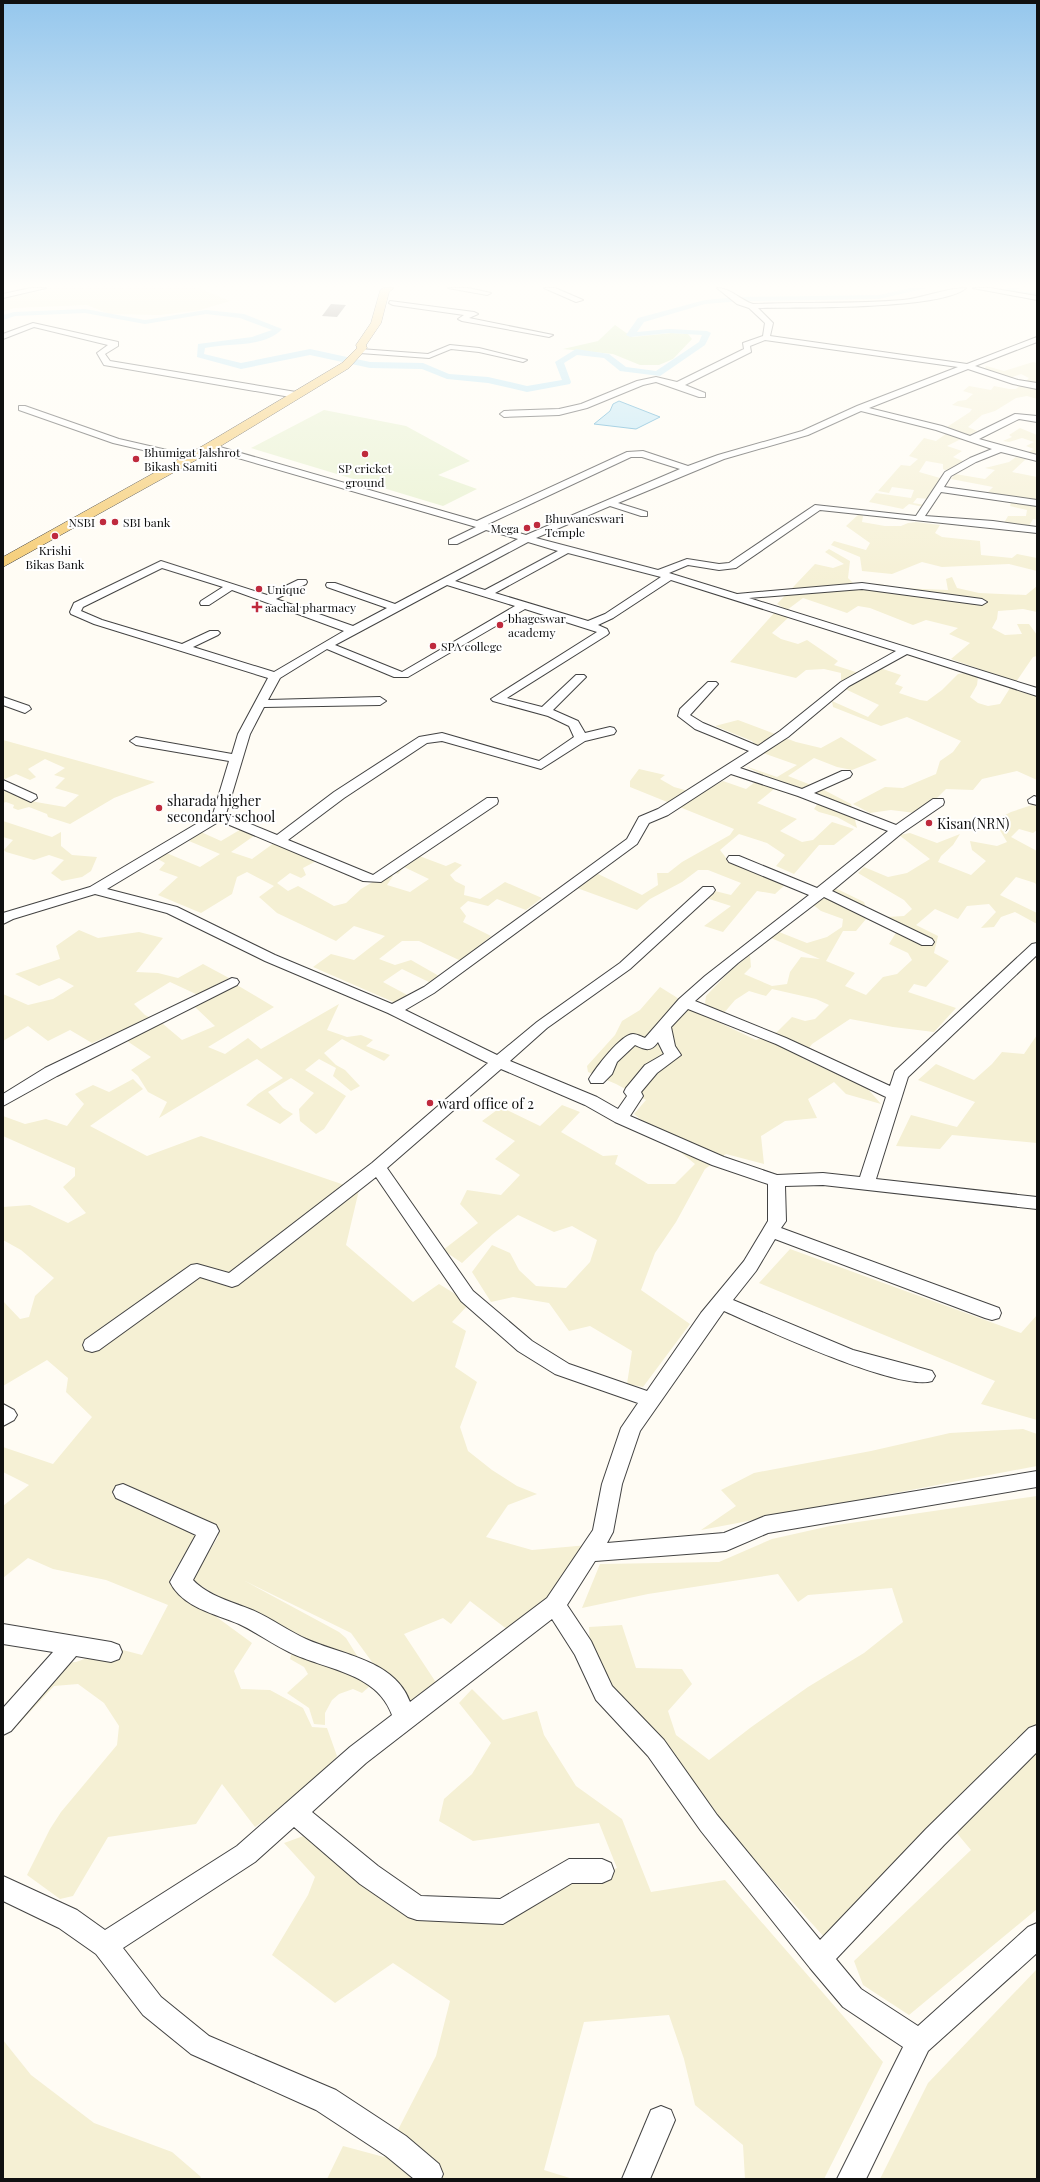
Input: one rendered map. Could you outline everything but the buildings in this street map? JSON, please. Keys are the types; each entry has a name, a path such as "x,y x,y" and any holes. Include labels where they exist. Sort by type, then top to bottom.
{"main road":[{"path":"3,576 91,519 190,458 215,448 307,390"},
{"path":"3,563 91,519 318,390"}],"street":[{"path":"261,390 296,396"},
{"path":"504,414 559,412 584,406 623,390"},
{"path":"691,390 702,394"},
{"path":"5,918 95,890 219,816 244,734 275,676 326,645 394,607 528,538 612,504 688,469 721,457 805,433 860,408 906,390"},
{"path":"22,408 116,441 190,458"},
{"path":"860,408 939,428 1000,449 1037,458"},
{"path":"971,439 1018,416 1037,419"},
{"path":"215,448 566,550 670,576 1037,692"},
{"path":"919,519 948,474 973,460 1000,449"},
{"path":"453,542 482,525 630,454 643,454 688,469"},
{"path":"938,489 1037,504"},
{"path":"612,504 644,514"},
{"path":"659,573 687,562 732,566 818,507 919,519 993,524 1037,530"},
{"path":"485,594 566,550"},
{"path":"275,676 98,622 75,612 78,605 161,564 231,586 352,630"},
{"path":"589,625 609,616 670,576"},
{"path":"444,581 523,606 598,627 603,631 603,633 492,701 546,710 574,724 581,738"},
{"path":"266,600 302,582"},
{"path":"331,585 394,607"},
{"path":"205,603 231,586"},
{"path":"733,596 862,586 982,602"},
{"path":"326,645 398,675 404,675 523,606"},
{"path":"183,648 214,633"},
{"path":"393,1010 429,990 632,841 644,820 663,812 784,734 845,684 871,668 907,650"},
{"path":"546,710 580,677"},
{"path":"712,684 684,712 684,716 699,726 758,750"},
{"path":"3,701 25,709"},
{"path":"260,704 380,701"},
{"path":"279,840 339,795 423,740 442,737 541,765 581,738 610,731"},
{"path":"136,741 237,759"},
{"path":"730,769 803,794 897,830"},
{"path":"803,794 846,774"},
{"path":"3,784 31,798"},
{"path":"219,816 368,878 376,879 492,801"},
{"path":"597,1079 606,1070 610,1060 622,1047 633,1039 648,1045 684,1002 739,954 820,893 897,830 938,802"},
{"path":"734,859 820,893 927,942"},
{"path":"95,890 172,910 270,958 393,1010 500,1063 591,1101 621,1118 718,1161 776,1181 823,1179 1037,1203"},
{"path":"92,1345 197,1270 232,1280 378,1167 500,1063 509,1052 542,1025 592,992 625,966 708,890"},
{"path":"866,1184 901,1075 1037,948"},
{"path":"3,1102 51,1072 232,982"},
{"path":"684,1002 780,1041 894,1094"},
{"path":"621,1118 636,1096 632,1092 651,1069 673,1055 667,1046 663,1026"},
{"path":"378,1167 462,1289 478,1306 525,1346 562,1369 651,1400"},
{"path":"105,1945 246,1854 358,1755 555,1605 603,1532 612,1484 631,1428 721,1302 750,1266 777,1221 776,1181"},
{"path":"771,1231 992,1313"},
{"path":"721,1302 813,1343 902,1372 925,1376"},
{"path":"3,1412 7,1415 3,1418"},
{"path":"589,1553 726,1542 764,1525 1037,1479"},
{"path":"123,1492 209,1532 181,1582 193,1595 252,1620 298,1646 373,1674 397,1697 405,1719"},
{"path":"555,1605 583,1648 604,1693 656,1748 709,1823 820,1960 852,1998 919,2042"},
{"path":"3,1634 111,1652"},
{"path":"3,1724 66,1652 70,1644"},
{"path":"820,1960 935,1837 1037,1736"},
{"path":"294,1812 369,1875 417,1908 503,1912 569,1871 602,1871"},
{"path":"3,1888 68,1918 105,1945 152,2006 200,2045 326,2100 396,2146 429,2174"},
{"path":"851,2179 919,2042 1037,1936"},
{"path":"636,2179 661,2120"}],"shaded area":[{"path":"1037,390 1037,399 1027,396 1016,398 995,411 982,415 968,427 977,431 947,446 962,451 953,457 965,462 949,472 943,469 943,464 926,461 919,472 940,478 929,499 917,498 913,503 925,505 924,507 909,504 903,509 869,502 876,493 911,498 914,490 892,487 889,493 878,491 901,465 910,466 918,459 909,456 924,438 936,441 947,433 932,429 937,425 947,427 970,412 972,409 952,405 958,401 966,400 973,394 963,391"},
{"path":"1020,428 1037,435 1037,456 1026,453 1034,449 1026,446 1034,442 1022,438 1009,442 1003,441 1012,437 1009,435"},
{"path":"1016,457 1026,459 1012,472 1037,477 1037,520 1033,519 1029,526 1004,523 1008,516 1026,516 1027,510 1010,506 1013,497 988,492 993,487 951,479 955,474 985,479 995,470 985,468 1009,462"},
{"path":"859,514 863,516 862,522 885,526 901,526 916,522 940,525 935,533 942,537 980,541 981,555 1012,558 1017,554 1037,558 1037,571 1009,564 942,567 922,562 892,574 862,571 860,557 831,545 834,541 866,550 870,543 846,526"},
{"path":"829,549 850,561 848,578 854,584 880,584 899,588 948,590 946,579 952,577 957,588 979,593 1026,595 1037,586 1037,612 1023,609 998,611 997,619 992,628 1005,635 1022,634 1017,624 1029,624 1037,635 1037,656 1033,657 1016,682 951,659 970,643 949,634 958,628 926,620 913,625 870,608 858,606 847,613 803,598 787,610 777,604 815,564 833,568 844,564 825,552"},
{"path":"775,612 790,616 772,633 781,639 798,644 807,640 838,661 834,665 865,675 880,668 901,675 895,684 903,687 899,693 920,700 927,701 942,690 958,674 965,673 978,677 977,685 970,697 978,703 988,706 1000,704 1010,688 1037,697 1037,780 1017,771 982,779 973,790 946,789 930,805 915,813 891,810 870,813 853,804 885,787 903,788 936,774 940,761 953,752 961,741 907,717 881,726 833,707 832,701 868,717 879,705 841,687 841,673 824,669 806,670 796,678 730,662"},
{"path":"738,720 796,742 821,748 841,737 877,760 852,770 837,767 814,758 788,776 824,790 851,804 857,828 837,817 814,809 818,803 774,789 757,803 797,819 780,831 802,842 813,840 832,822 854,829 834,845 819,845 794,874 776,866 785,855 767,843 739,834 720,850 727,859 787,883 775,894 757,891 723,932 704,926 731,906 706,898 715,891 731,895 741,883 708,870 698,870 682,882 650,899 637,910 577,888 594,872 642,895 658,885 657,873 668,873 682,862 730,835 734,829 630,787 630,781 639,769 665,775 660,779 674,787 699,794 723,781 746,789 755,782 759,773 745,766 777,777 797,765 763,753 752,741 715,726"},
{"path":"3,740 155,782 114,798 70,824 48,817 47,814 29,807 18,810 13,808 14,805 6,802 3,803 3,790 36,802 65,807 79,795 55,788 65,778 54,775 65,768 45,759 28,769 36,777 30,780 16,774 3,779"},
{"path":"1032,805 1037,806 1037,830 1033,833 1019,829 1011,837 1037,851 1037,886 1035,883 1016,877 1000,895 1037,913 1037,924 1015,912 1001,917 994,927 981,928 996,912 989,904 967,906 958,919 935,909 916,925 938,936 934,953 949,961 926,987 914,984 908,992 956,1008 934,1032 893,1027 850,1019 812,1044 802,1058 867,1088 881,1104 846,1094 834,1082 808,1099 817,1118 785,1121 761,1136 764,1164 726,1154 705,1169 676,1222 655,1253 641,1290 690,1324 643,1387 627,1384 632,1351 590,1326 569,1331 549,1303 513,1297 491,1302 472,1272 492,1245 510,1253 519,1270 536,1286 566,1288 590,1262 597,1240 572,1226 554,1232 518,1215 493,1234 462,1263 443,1250 478,1223 460,1204 467,1190 501,1195 520,1175 495,1159 515,1141 482,1121 501,1107 540,1126 562,1105 580,1112 561,1132 603,1156 618,1155 615,1164 648,1184 675,1184 695,1164 634,1114 646,1100 616,1084 588,1072 587,1066 615,1035 622,1021 640,1010 660,987 676,997 689,1008 756,1040 777,1032 792,1017 805,1021 815,1019 829,1005 816,999 772,989 766,996 749,991 735,1000 723,1014 705,1004 706,996 731,970 750,955 751,967 744,974 772,986 787,984 790,972 801,957 820,959 771,938 774,930 807,943 827,937 842,927 843,919 821,911 812,904 835,888 864,902 866,907 886,917 904,916 912,909 904,900 858,873 864,867 888,877 907,873 930,859 899,835 910,833 937,843 960,834 953,845 941,856 938,862 971,875 986,861 972,850 970,841 997,846 1007,842 998,827 999,818","holes":["866,919 897,931 889,944 908,953 912,960 897,974 883,977 866,995 845,986 855,973 826,961 843,931 856,931"]},
{"path":"3,821 52,837 61,832 61,846 72,855 97,857 91,871 82,877 62,881 51,873 64,860 49,855 34,860 6,852 4,850 13,840 3,837"},
{"path":"243,828 258,833 231,852 252,859 274,843 322,858 303,868 306,875 301,878 290,873 277,883 288,891 298,886 334,906 346,903 361,889 386,874 393,876 387,885 410,892 429,879 404,867 398,874 391,871 414,854 446,866 455,862 462,865 450,875 455,881 465,886 464,895 480,899 505,882 542,898 526,910 497,899 488,906 468,901 460,908 466,916 463,922 491,936 461,961 419,941 402,941 379,959 395,965 411,960 439,976 431,983 402,969 383,982 411,997 398,1004 313,967 331,954 354,960 385,936 354,926 336,941 277,913 259,897 274,886 247,872 237,877 232,894 201,913 158,895 178,877 159,870 165,863 156,858 164,852 200,867 220,854 189,841 201,832 221,841"},
{"path":"79,930 98,938 139,932 163,938 136,972 158,973 178,978 203,964 229,978 198,995 170,982 134,1004 145,1015 163,1024 182,1040 215,1026 195,1007 237,985 274,1007 208,1047 225,1054 248,1038 261,1049 339,1004 327,1030 347,1037 361,1035 373,1040 366,1046 390,1055 384,1061 342,1039 324,1053 336,1065 345,1070 360,1086 351,1091 333,1076 336,1068 319,1059 305,1070 346,1096 324,1129 316,1134 300,1121 299,1109 314,1093 291,1078 268,1092 283,1108 293,1114 280,1124 246,1105 258,1094 283,1078 257,1059 159,1118 167,1102 148,1092 138,1076 131,1070 151,1057 127,1041 106,1037 92,1043 70,1030 48,1041 28,1026 3,1041 3,994 28,1005 53,999 74,986 59,978 39,986 15,974 60,959 56,946"},
{"path":"1037,1035 1037,1143 952,1135 940,1149 896,1146 911,1115 957,1127 975,1102 918,1080 936,1064 974,1080 992,1064 1002,1052 1024,1054"},
{"path":"133,1079 143,1089 90,1126 147,1156 201,1136 359,1190 346,1245 413,1302 439,1284 470,1303 452,1322 466,1331 455,1367 477,1382 460,1427 468,1451 492,1470 517,1486 537,1494 508,1505 486,1537 532,1550 588,1545 547,1600 508,1630 470,1601 451,1624 443,1618 404,1634 437,1684 406,1709 351,1633 243,1580 339,1632 346,1638 361,1662 285,1631 219,1597 192,1580 218,1537 218,1527 120,1486 112,1495 197,1535 170,1578 173,1585 252,1643 234,1671 241,1689 270,1690 303,1708 312,1727 327,1728 337,1756 314,1785 255,1827 222,1784 196,1824 108,1837 73,1896 60,1899 27,1875 50,1829 61,1812 117,1745 119,1726 104,1703 78,1684 54,1686 12,1731 7,1710 43,1664 76,1662 115,1648 142,1655 168,1605 106,1580 53,1569 28,1558 3,1578 3,1506 29,1485 3,1472 3,1447 53,1464 92,1417 66,1392 68,1378 47,1360 3,1386 3,1301 20,1319 29,1317 35,1296 54,1278 21,1250 3,1240 3,1207 30,1205 68,1223 86,1213 63,1187 75,1176 75,1168 3,1136 3,1116 25,1124 46,1119 67,1126 84,1104 75,1094 93,1085 109,1092"},
{"path":"790,1249 1021,1333 1037,1315 1037,1420 981,1404 995,1381 759,1283"},
{"path":"1023,1429 1037,1434 1037,1466 701,1530 736,1506 721,1490 754,1473 871,1451 950,1433"},
{"path":"1037,1496 1037,1909 909,2015 863,1985 854,1961 971,1850 950,1825 825,1938 614,1705 591,1682 589,1627 622,1625 636,1668 682,1669 692,1684 668,1711 676,1735 709,1760 750,1728 808,1687 864,1653 903,1622 892,1588 808,1595 798,1602 778,1574 648,1594 582,1608 600,1564 719,1562 772,1539 830,1526"},
{"path":"293,1648 371,1685 362,1693 353,1689 339,1694 332,1700 325,1713 325,1725 314,1724 309,1708 287,1693 308,1674 304,1667 290,1659"},
{"path":"472,1689 503,1720 537,1711 544,1735 576,1786 622,1819 651,1892 725,1880 883,2062 824,2179 745,2179 743,2145 695,2105 684,2059 669,2015 584,2022 544,2170 573,2179 327,2179 343,2146 384,2157 436,2056 450,2001 393,1963 335,2003 272,1955 308,1895 315,1877 284,1843 320,1830 386,1895 468,1919 617,1868 599,1823 473,1841 439,1821 444,1799 472,1774 491,1743 459,1703"},
{"path":"1037,1969 1037,2179 880,2179 928,2083"},
{"path":"3,2040 31,2075 94,2123 172,2152 201,2177 200,2179 3,2179"}],"green space":[{"name":"SP cricket ground","path":"324,410 406,426 470,461 438,475 477,489 443,506 251,448"}],"water":[{"path":"619,401 660,417 636,429 594,424 610,411 613,404"}],"place":[{"name":"SP cricket ground","path":"365,454"},
{"name":"Bhumigat Jalshrot Bikash Samiti","path":"136,459"},
{"name":"NSBI","path":"103,522"},
{"name":"SBI bank","path":"115,522"},
{"name":"Bhuwaneswari Temple","path":"537,525"},
{"name":"Mega","path":"527,528"},
{"name":"Krishi Bikas Bank","path":"55,536"},
{"name":"Unique","path":"259,589"},
{"name":"aachal pharmacy","path":"257,607"},
{"name":"bhageswar academy","path":"500,625"},
{"name":"SPA college","path":"433,646"},
{"name":"sharada higher secondary school","path":"159,808"},
{"name":"Kisan(NRN)","path":"929,823"},
{"name":"ward office of 2","path":"430,1103"}]}
